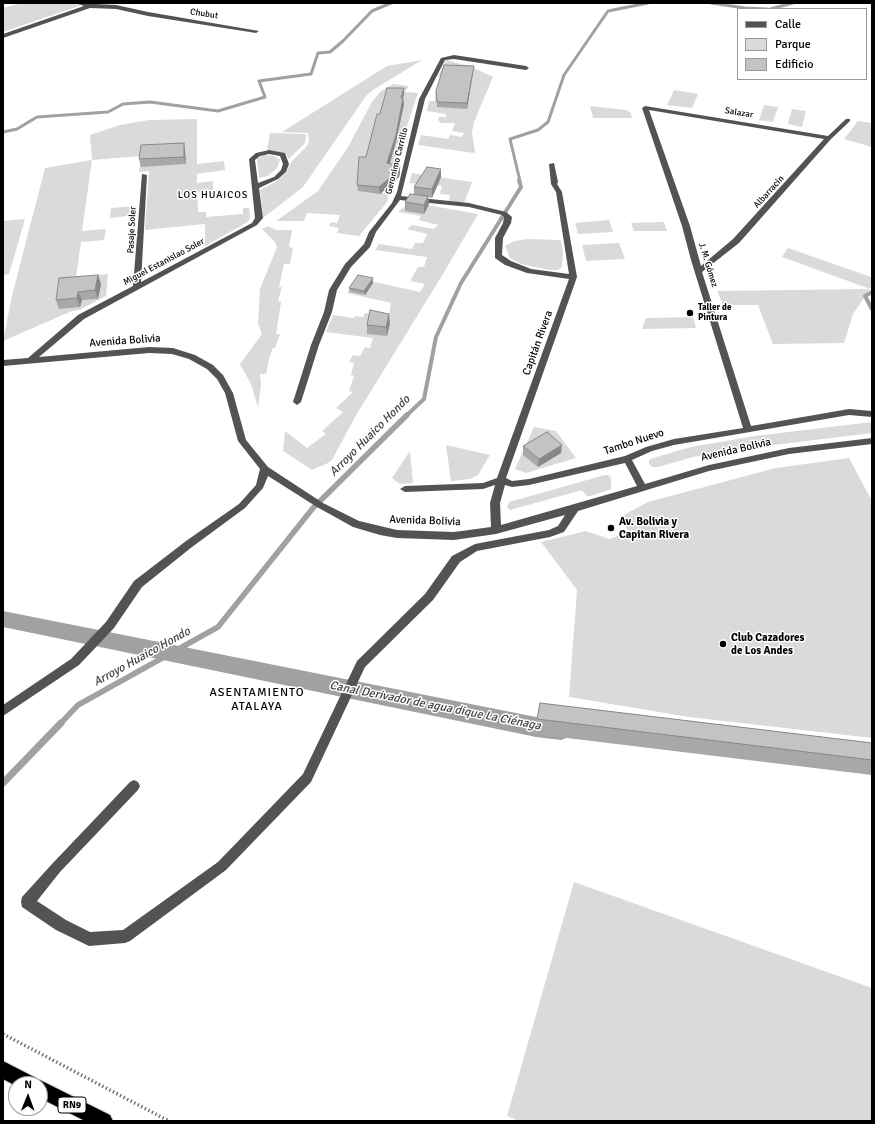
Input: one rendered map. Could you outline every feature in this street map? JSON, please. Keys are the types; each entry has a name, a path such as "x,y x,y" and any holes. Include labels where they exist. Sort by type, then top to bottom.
{"highway":[{"path":"3,1070 15,1076"},
{"name":"RN9","path":"48,1093 104,1121"}],"street":[{"name":"Chubut","path":"78,3 90,6 116,7 148,14 256,31"},
{"path":"3,36 90,6"},
{"name":"Geronimo Carrillo","path":"297,402 315,345 328,312 333,290 348,266 367,245 373,232 398,198 412,146 422,99 443,59 454,57 526,68"},
{"name":"Salazar","path":"645,108 829,138"},
{"name":"J. M. Gómez","path":"645,108 686,226 748,430"},
{"name":"Albarracín","path":"699,272 736,241 829,138 848,120"},
{"name":"Miguel Estanislao Soler","path":"31,360 81,317 255,224 258,218 252,159 258,154 269,152 283,154 286,164 284,171 276,178 255,187"},
{"name":"Capitán Rivera","path":"496,530 495,502 501,480 573,277 559,192 554,184 552,164"},
{"name":"Pasaje Soler","path":"137,287 144,175"},
{"path":"398,198 469,205 504,213 508,216 507,223 499,238 498,256 508,263 530,271 573,277"},
{"name":"Avenida Bolivia","path":"3,363 163,350 183,353 197,359 216,372 229,393 242,441 265,469 286,484 356,524 380,531 426,536 454,536 496,530 574,509 709,468 796,450 872,441"},
{"name":"Tambo Nuevo","path":"405,489 483,486 501,480 512,484 529,482 627,459 649,449 674,442 849,412 872,414"},
{"path":"627,459 643,488"},
{"path":"3,711 75,662 110,624 138,584 189,544 242,506 260,486 265,469"},
{"path":"134,786 56,868 27,902 61,925 89,939 125,936 222,866 307,778 361,664 429,597 456,559 475,548 550,533 561,529 574,509"}],"path":[{"path":"3,1034 169,1121"}],"green space":[{"path":"22,3 80,4 79,6 3,32 3,8"},
{"path":"422,60 373,90 366,96 303,187 263,218 260,190 275,182 286,173 291,162 309,142 308,133 282,132 387,66"},
{"path":"446,60 472,67 493,77 474,122 472,133 474,153 418,145 421,135 448,139 450,135 462,137 464,133 452,131 455,123 441,123 438,120 439,117 446,117 446,114 427,111 429,101 435,101 436,88 448,87 450,77 438,77"},
{"path":"393,84 409,86 405,92 418,93 395,162 391,180 357,180 357,183 364,184 363,192 389,193 387,202 359,236 337,233 339,228 329,226 331,222 337,223 340,215 307,213 304,221 276,221 318,191 348,147 372,102 381,91"},
{"path":"674,90 698,94 692,108 667,105"},
{"path":"764,105 778,107 773,122 759,120"},
{"path":"590,106 626,110 631,113 632,118 593,118"},
{"path":"792,109 806,111 802,127 788,124"},
{"path":"197,119 197,164 224,161 225,170 197,174 197,183 213,181 213,191 197,192 198,212 206,212 206,217 243,214 243,208 249,208 250,219 246,223 205,246 205,224 145,230 149,171 139,172 141,156 92,160 90,135 120,125 149,120"},
{"path":"858,121 872,123 872,147 844,139"},
{"path":"270,133 305,134 305,143 289,159 285,153 267,150"},
{"path":"263,155 274,156 280,160 277,168 268,176 259,178 257,159"},
{"path":"92,160 82,231 106,229 104,240 81,242 76,277 108,274 106,296 79,310 72,311 3,341 12,296 45,168"},
{"path":"412,173 472,182 463,206 448,205 450,195 440,194 442,186 409,183"},
{"path":"410,202 478,214 355,417 332,460 312,470 283,451 285,431 307,448 326,434 322,431 343,412 336,408 353,392 349,391 354,376 351,375 354,363 349,362 353,355 360,356 365,347 370,348 373,338 326,332 333,315 354,318 355,316 363,317 365,313 389,315 391,303 347,293 356,278 420,292 425,284 410,281 418,267 424,267 427,257 375,250 379,244 412,249 415,243 423,243 427,234 407,229 412,225 434,229 438,225 419,220 421,216 398,212"},
{"path":"136,206 135,215 110,218 111,208"},
{"path":"25,219 9,274 3,275 3,221"},
{"path":"609,220 613,232 578,234 575,223"},
{"path":"664,222 667,231 634,231 631,223"},
{"path":"268,226 276,230 292,230 289,247 293,248 290,264 284,264 279,287 282,287 278,301 281,302 276,334 280,334 269,359 266,374 260,374 261,385 258,407 251,384 240,364 262,334 258,324 260,289 277,247 275,242 262,229"},
{"path":"528,239 561,240 563,253 562,267 558,270 549,270 521,264 510,258 505,246 514,241"},
{"path":"619,243 625,259 586,261 582,245"},
{"path":"788,248 871,277 872,285 870,289 782,257"},
{"path":"870,289 853,314 844,343 773,344 758,305 723,305 717,291"},
{"path":"693,317 696,328 642,329 646,318"},
{"path":"872,422 872,433 733,450 693,457 658,467 652,467 649,464 649,460 653,458 691,447 755,436"},
{"path":"534,427 556,431 576,458 526,473 515,469"},
{"path":"446,445 490,455 478,475 470,479 451,481"},
{"path":"410,451 413,483 400,484 392,478"},
{"name":"Club Cazadores de Los Andes","path":"849,458 872,501 872,738 689,717 569,697 577,590 541,542 586,531 609,539 629,532 620,517 648,502 776,468"},
{"path":"608,475 611,478 611,489 591,496 587,496 582,490 510,510 507,507 509,502"},
{"path":"574,882 872,988 872,1121 519,1121 507,1116"}],"building":[{"path":"444,65 474,66 467,103 437,102 436,91"},
{"path":"387,88 404,88 401,98 403,98 396,135 387,163 400,166 399,170 379,187 357,185 359,157 366,157 377,114 380,114"},
{"path":"184,143 184,157 139,159 141,145"},
{"path":"427,167 441,169 432,189 414,187"},
{"path":"410,194 428,196 424,205 405,202"},
{"path":"98,275 95,290 78,292 77,298 56,300 59,278"},
{"path":"358,275 373,278 364,291 349,288"},
{"path":"370,310 389,314 386,327 367,325"},
{"path":"547,432 562,445 539,459 523,446"},
{"path":"540,703 872,743 872,760 537,719"}],"waterway":[{"path":"3,132 17,129 37,117 108,112 123,104 150,102 218,111 265,97 259,81 311,74 318,53 330,52 343,41 372,11 391,3"},
{"name":"Arroyo Huaico Hondo","path":"520,181 510,139 538,130 548,122 564,75 608,11 648,3"},
{"name":"Arroyo Huaico Hondo","path":"711,3 745,8"},
{"name":"Arroyo Huaico Hondo","path":"774,8 793,3"},
{"name":"Arroyo Huaico Hondo","path":"406,416 424,399 436,337 461,283 521,187 519,180"},
{"name":"Arroyo Huaico Hondo","path":"872,292 865,296 872,309"},
{"name":"Arroyo Huaico Hondo","path":"60,724 78,705 218,627 313,508 407,415"},
{"name":"Canal Derivador de agua dique La Ciénaga","path":"3,619 536,727 561,730"},
{"name":"Arroyo Huaico Hondo","path":"3,783 61,723"}],"place":[{"name":"Taller de Pintura","path":"690,313"},
{"name":"Av. Bolivia y Capitan Rivera","path":"611,528"},
{"name":"Club Cazadores de Los Andes","path":"723,644"}],"district":[{"name":"LOS HUAICOS","path":"213,195"},
{"name":"ASENTAMIENTO ATALAYA","path":"257,700"}]}
